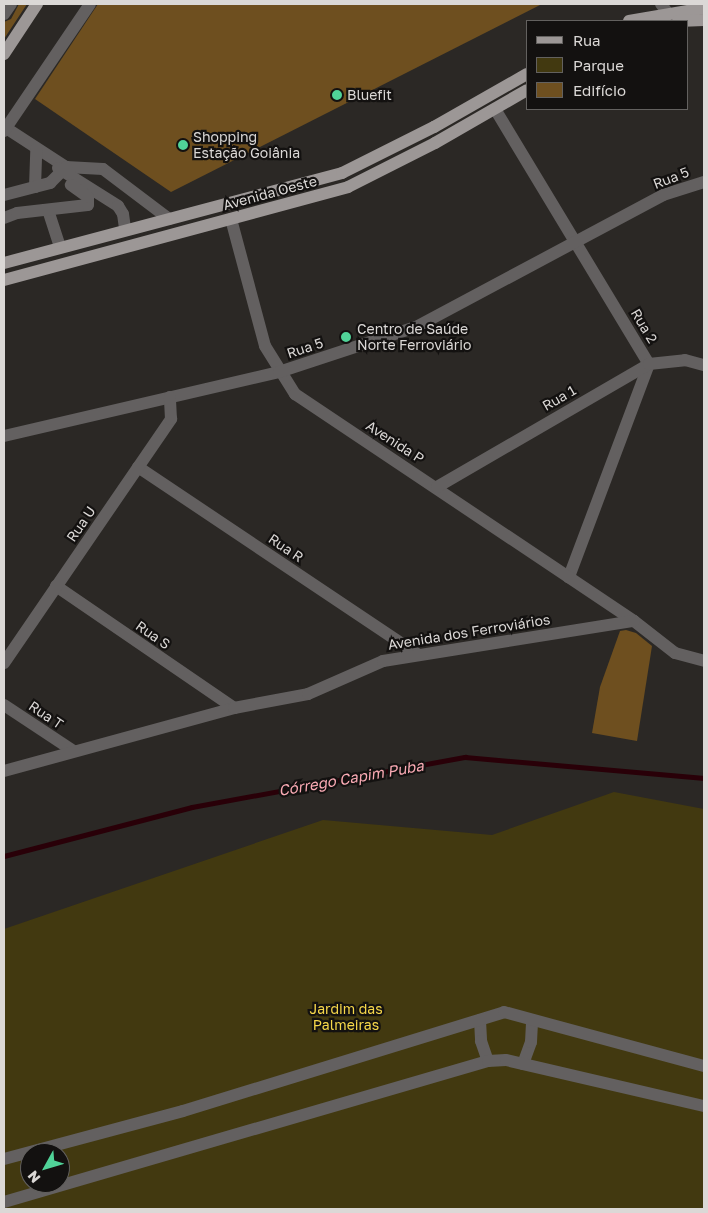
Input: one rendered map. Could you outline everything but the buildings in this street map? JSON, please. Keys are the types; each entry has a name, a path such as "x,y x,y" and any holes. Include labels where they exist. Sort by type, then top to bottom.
{"main road":[{"path":"4,54 37,4"},
{"path":"631,20 664,8 704,8"},
{"path":"688,21 704,20"},
{"name":"Avenida Oeste","path":"4,263 60,246 342,173 434,127 526,75"},
{"name":"Avenida Oeste","path":"4,280 348,186 379,173 526,91"}],"street":[{"path":"4,14 11,4"},
{"path":"4,218 48,210 85,207 90,201 62,172 36,152 4,132 90,4"},
{"name":"Rua 2","path":"495,109 649,364 569,577"},
{"path":"35,187 36,152"},
{"path":"4,195 35,187 62,172 103,169 169,219"},
{"path":"62,172 118,206 123,214 124,230"},
{"name":"Rua 5","path":"4,436 278,372 416,327 664,195 704,182"},
{"path":"48,210 60,246"},
{"name":"Avenida P","path":"231,219 265,346 278,372 295,394 634,621"},
{"name":"Rua 1","path":"437,488 649,364 685,360 704,365"},
{"name":"Rua U","path":"4,663 171,419 170,397"},
{"name":"Rua R","path":"138,467 417,654"},
{"name":"Rua S","path":"56,586 234,708"},
{"path":"634,621 675,653 704,661"},
{"name":"Avenida dos Ferroviários","path":"4,771 72,750 234,708 308,694 383,661 417,654 634,621"},
{"name":"Rua T","path":"4,705 72,750"},
{"path":"4,1159 183,1111 504,1012 704,1066"},
{"path":"480,1020 480,1041 488,1061"},
{"path":"523,1064 531,1042 532,1020"},
{"path":"4,1202 488,1061 523,1064 704,1106"}],"green space":[{"name":"Jardim das Palmeiras","path":"614,792 704,809 704,1209 4,1209 4,929 323,820 492,835"}],"waterway":[{"name":"Córrego Capim Puba","path":"4,856 192,807 465,757 704,778"}],"place":[{"name":"Bluefit","path":"337,95"},
{"name":"Shopping Estação Goiânia","path":"183,145"},
{"name":"Centro de Saúde Norte Ferroviário","path":"346,337"}]}
